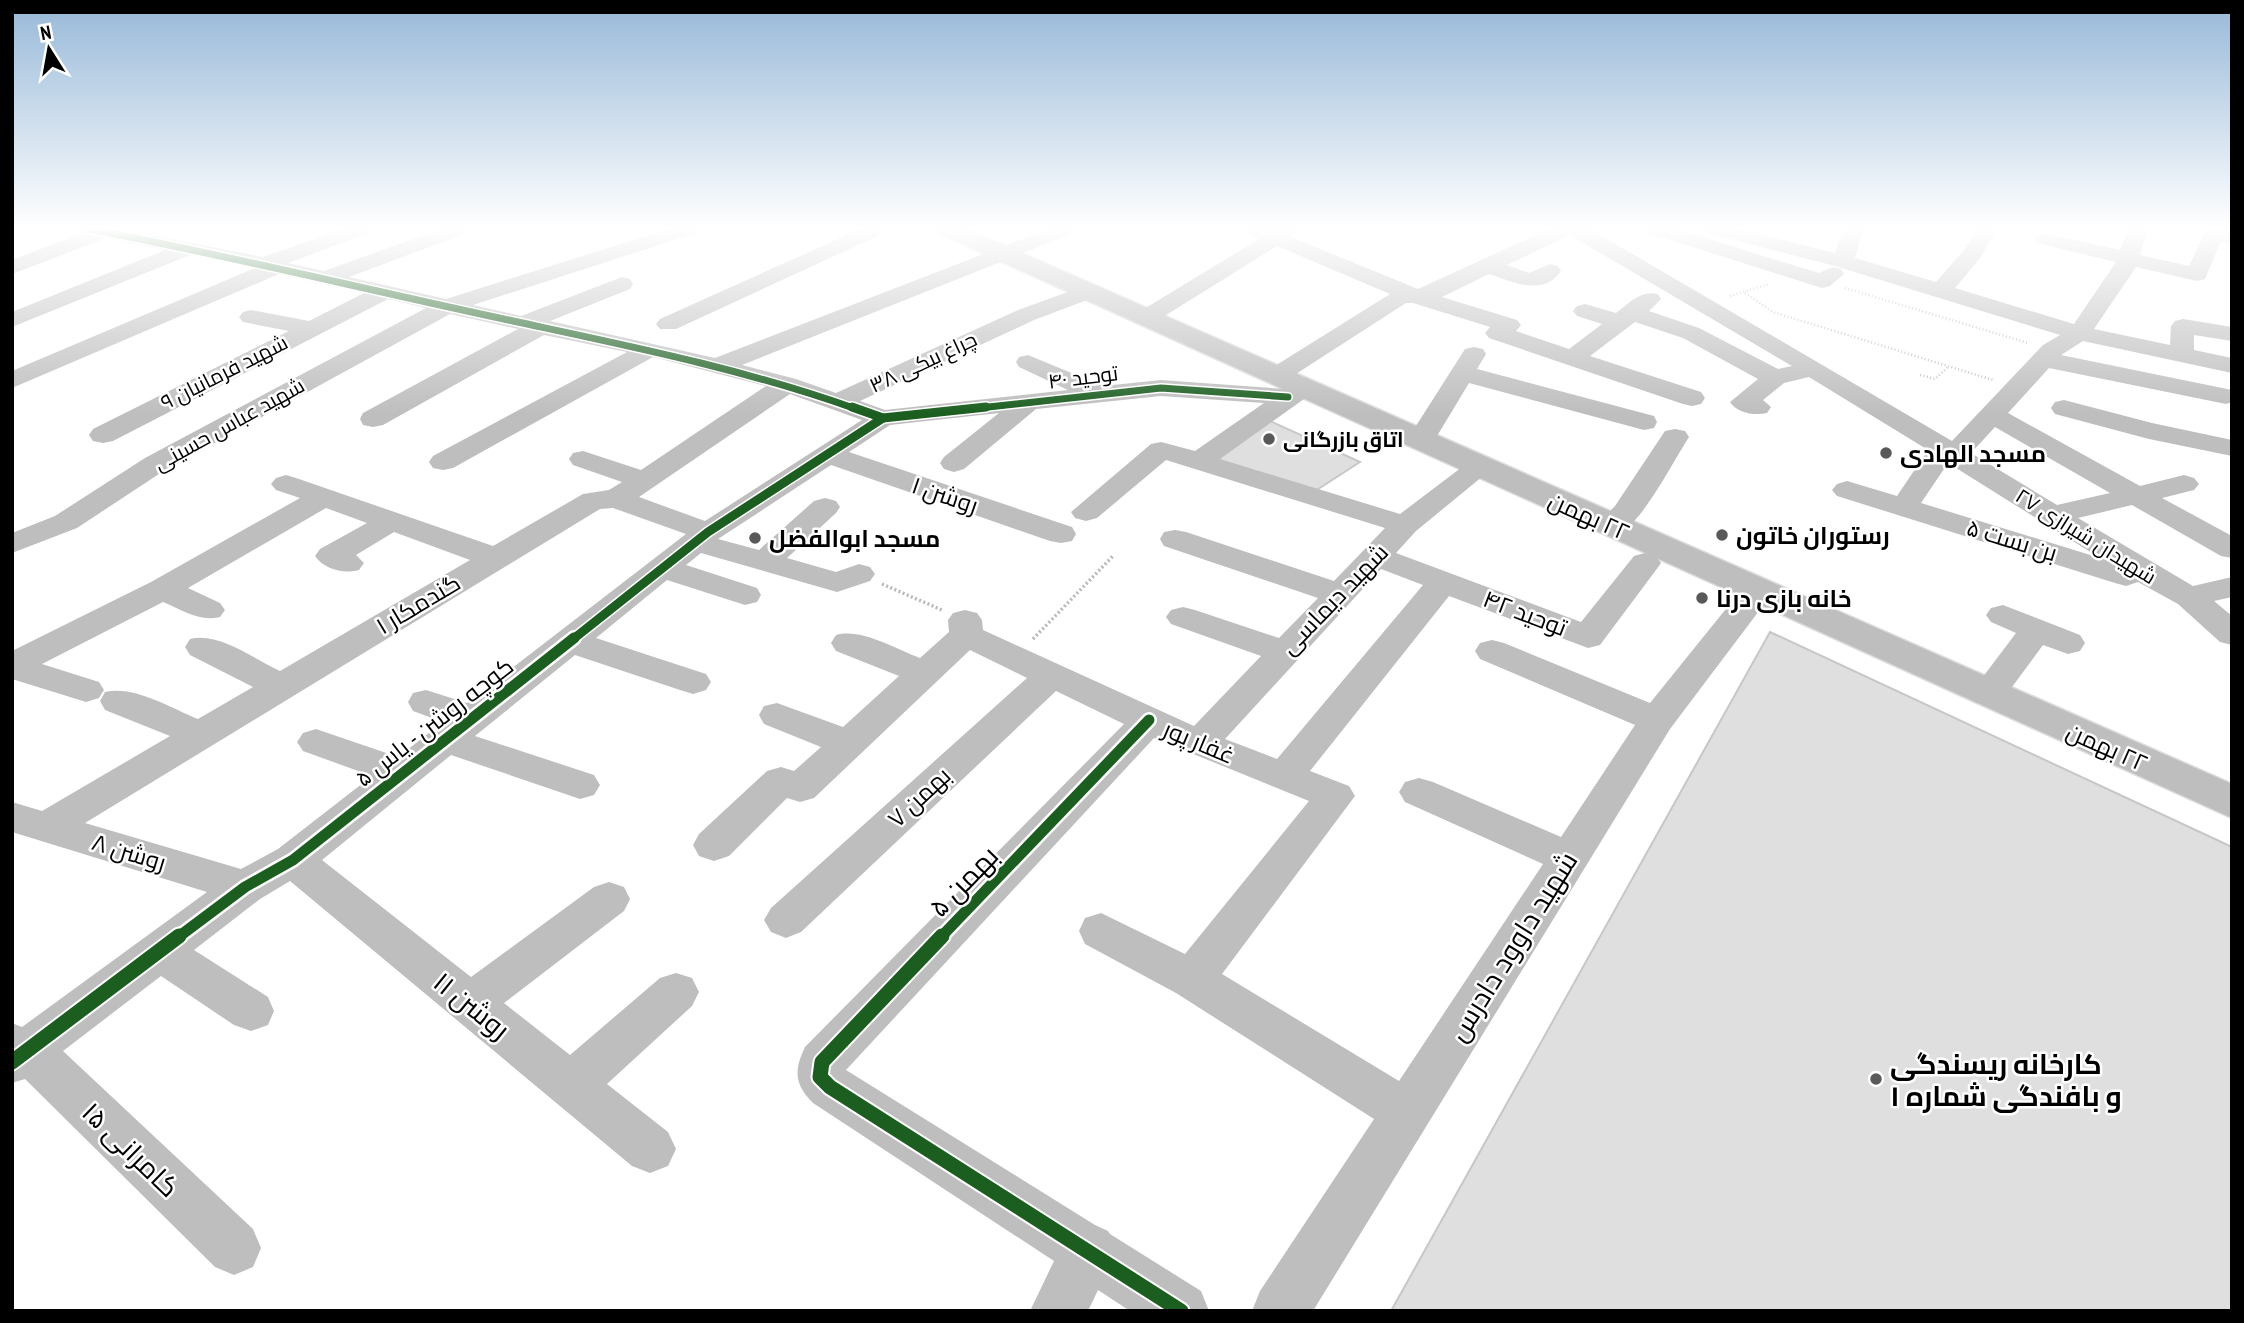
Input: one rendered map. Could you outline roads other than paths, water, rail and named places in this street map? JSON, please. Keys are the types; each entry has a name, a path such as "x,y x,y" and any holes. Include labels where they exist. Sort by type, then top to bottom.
{"main road":[{"name":"٢٢ بهمن","path":"1084,291 1147,317 1289,387 1421,440 2232,802"}],"street":[{"path":"12,320 77,291"},
{"path":"12,380 212,291"},
{"path":"379,291 650,349 787,384 883,418"},
{"name":"شهید عباس حسینی","path":"12,544 65,522 155,464 447,306 495,291"},
{"path":"373,419 533,325 607,291"},
{"path":"668,324 741,291"},
{"path":"717,366 910,291"},
{"path":"1147,317 1187,291"},
{"path":"1403,291 1509,325 1481,345 1421,440"},
{"path":"1198,461 1400,297 1429,295 1438,291"},
{"path":"1572,358 1660,291"},
{"name":"شهیدان شیرازی ۲۷","path":"1682,291 2183,594 2232,634"},
{"path":"1943,291 2079,332 2220,364 2229,402 2048,355"},
{"path":"1903,507 1950,451 1992,415 2048,355 2079,332 2107,291"},
{"name":"شهید فرمانیان ۹","path":"103,435 384,292"},
{"name":"چراغ بیکی ۳۸","path":"837,402 1026,315 1087,292"},
{"path":"1585,311 1670,324 1727,361 1776,378"},
{"path":"251,317 310,328"},
{"path":"2181,356 2183,326 2232,334"},
{"path":"1497,333 1692,398"},
{"path":"443,462 650,349"},
{"path":"1028,362 1100,395"},
{"path":"1758,407 1743,402 1776,378 1813,368"},
{"path":"1462,373 1644,422"},
{"name":"گندمکار ۱","path":"30,822 200,734 593,500 615,499 787,384"},
{"name":"توحید ۴۰","path":"883,418 1161,388 1289,387"},
{"path":"954,463 1028,403"},
{"path":"2064,408 2120,415 2232,447"},
{"path":"1992,415 2232,549"},
{"name":"کوچه روشن - یاس ۵","path":"17,1052 245,887 293,860 702,537 883,418"},
{"path":"1086,512 1161,450 1405,525"},
{"path":"1610,526 1626,512 1662,452"},
{"name":"روشن ۱","path":"830,455 1061,534"},
{"path":"583,459 643,480"},
{"name":"شهید دیماسی","path":"1199,744 1405,525 1480,467"},
{"path":"286,484 496,558"},
{"path":"2052,515 2184,484"},
{"name":"بن بست ۵","path":"1847,490 2183,594"},
{"path":"12,666 163,589 324,497"},
{"path":"615,499 765,561 848,578"},
{"path":"765,561 825,508"},
{"path":"348,564 331,556 392,521"},
{"path":"1175,539 1339,594"},
{"name":"توحید ۴۲","path":"1375,556 1588,637 1645,563"},
{"path":"662,568 745,595"},
{"path":"1284,777 1443,582"},
{"path":"2183,594 2232,587"},
{"path":"163,589 208,610"},
{"name":"شهید داوود دادرس","path":"1280,1311 1657,720 1758,592"},
{"path":"1988,694 2052,636 2003,615"},
{"path":"1183,617 1283,652"},
{"name":"غفار پور","path":"924,673 965,628 1015,657 1199,744 1335,796 1192,979"},
{"path":"569,641 693,682"},
{"path":"714,845 781,781 800,788 924,673 848,643"},
{"path":"202,647 281,686"},
{"path":"1492,651 1657,720"},
{"path":"12,666 102,696 200,734"},
{"name":"بهمن ۷","path":"786,919 1052,675"},
{"path":"426,702 459,730 580,785"},
{"path":"777,715 849,743"},
{"name":"بهمن ۵","path":"1089,1250 830,1087 820,1077 822,1062 1149,720"},
{"path":"316,742 403,773"},
{"path":"1419,792 1568,857"},
{"name":"روشن ۸","path":"30,822 245,887"},
{"name":"روشن ۱۱","path":"293,860 650,1149"},
{"path":"470,1003 610,899"},
{"path":"1101,931 1192,979 1407,1112"},
{"path":"159,951 251,1011"},
{"path":"571,1085 676,992"},
{"name":"کامرانی ۱۵","path":"17,1052 234,1248"},
{"path":"1058,1311 1089,1250 1181,1311"}],"place":[{"name":"اتاق بازرگانی","path":"1269,439"},
{"name":"مسجد الهادی","path":"1886,453"},
{"name":"رستوران خاتون","path":"1722,535"},
{"name":"مسجد ابوالفضل","path":"755,538"},
{"name":"خانه بازی درنا","path":"1702,598"},
{"name":"کارخانه ریسندگی و بافندگی شماره ۱","path":"1876,1079"}]}
